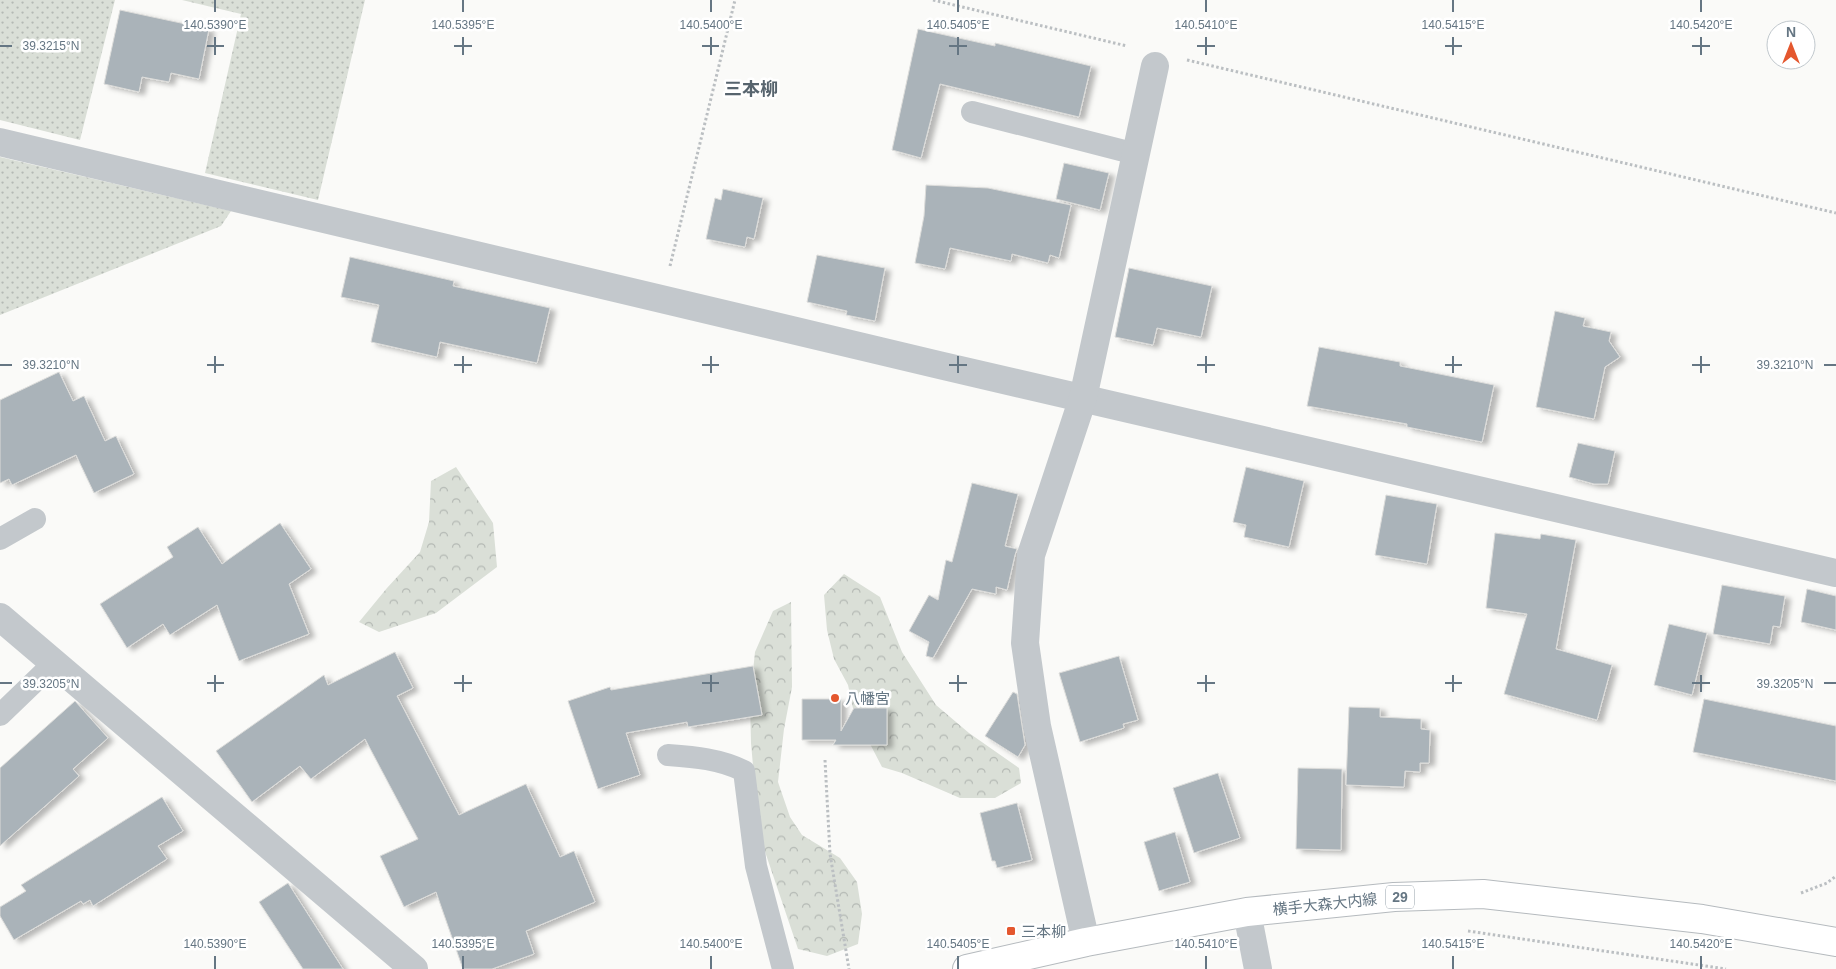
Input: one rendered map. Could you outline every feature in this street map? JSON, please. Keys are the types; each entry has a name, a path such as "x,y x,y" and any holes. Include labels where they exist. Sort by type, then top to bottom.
{"main road":[{"name":"横手大森大内線","path":"967,969 1086,942 1247,912 1394,897 1483,894 1702,919 1836,942"}],"street":[{"path":"1086,942 1037,726 1025,643 1031,555 1083,398 1155,66"},
{"path":"0,142 1083,398 1836,573"},
{"path":"0,617 414,969"},
{"path":"1247,912 1258,969"}],"lane":[{"path":"972,112 1136,154"},
{"path":"0,539 35,519"},
{"path":"0,715 54,663"},
{"path":"668,755 696,757 721,762 744,772 756,866 784,969"}],"path":[{"path":"662,299 736,0"},
{"path":"933,0 1130,46"},
{"path":"1187,60 1836,213"},
{"path":"825,760 830,854 848,969"},
{"path":"1801,893 1827,883 1836,876"},
{"path":"1463,930 1726,969"}],"green space":[{"path":"0,0 115,0 80,140 0,120"},
{"path":"182,0 365,0 318,200 205,173 241,14"},
{"path":"0,157 231,211 221,226 0,315"},
{"path":"456,467 493,523 497,567 436,613 379,632 359,622 420,552 429,522 431,481"},
{"path":"844,574 880,597 902,652 936,705 969,733 1019,768 1021,783 995,798 960,798 902,773 882,767 854,713 848,685 834,659 827,630 824,595"},
{"path":"791,602 792,687 784,729 778,782 790,817 802,835 840,858 857,882 862,914 858,944 827,956 798,949 759,834 751,743 750,700 755,652 773,611"}],"building":[{"path":"120,10 209,29 199,79 171,73 169,82 142,77 139,92 104,84"},
{"path":"918,29 995,46 995,43 1091,66 1079,117 940,84 921,158 892,150"},
{"path":"1064,163 1109,173 1100,210 1056,199"},
{"path":"926,185 988,188 1071,205 1059,258 1050,255 1048,263 1012,254 1011,261 950,248 945,269 915,263 924,216"},
{"path":"723,189 763,198 754,239 747,237 745,247 706,239 715,198 721,200"},
{"path":"817,255 885,268 875,321 846,315 847,311 807,302"},
{"path":"350,257 454,281 453,286 550,308 537,363 440,342 437,357 371,342 379,305 341,297"},
{"path":"1129,268 1212,286 1201,337 1157,328 1153,345 1115,337"},
{"path":"1555,311 1585,318 1583,326 1611,332 1609,341 1620,357 1605,367 1594,419 1536,407"},
{"path":"1319,347 1400,362 1400,366 1494,385 1482,442 1407,427 1407,424 1307,406"},
{"path":"59,372 73,401 84,396 105,441 116,436 134,474 94,493 76,455 12,485 9,479 0,483 0,400"},
{"path":"1578,443 1615,451 1608,484 1594,484 1569,477"},
{"path":"1246,467 1304,481 1289,547 1244,537 1246,525 1233,522"},
{"path":"972,483 1018,494 1005,546 1017,549 1007,590 996,587 996,594 972,589 933,658 926,656 929,642 909,631 929,595 938,600 946,560 952,562"},
{"path":"1386,495 1437,504 1427,564 1375,555"},
{"path":"280,523 311,569 289,584 309,634 239,661 217,605 170,635 163,624 127,648 100,604 173,557 167,547 198,527 222,564"},
{"path":"1495,533 1540,539 1541,534 1576,540 1556,649 1612,665 1597,720 1504,694 1527,614 1486,608"},
{"path":"1722,585 1785,596 1780,627 1773,626 1770,644 1713,634"},
{"path":"1807,589 1836,596 1836,630 1801,622"},
{"path":"1669,624 1707,633 1692,695 1654,685"},
{"path":"395,652 413,688 397,696 459,815 526,784 560,857 574,851 595,902 526,931 534,954 492,969 463,969 436,892 404,907 380,856 418,839 365,739 311,779 300,766 252,802 216,751 324,675 328,685"},
{"path":"1119,656 1138,720 1123,724 1124,728 1080,742 1059,673"},
{"path":"753,666 762,715 688,727 687,722 626,733 640,775 598,789 568,701 610,687 611,690"},
{"path":"1013,692 1017,694 1025,745 1018,757 985,736"},
{"path":"802,699 841,699 841,731 854,708 887,708 887,745 833,745 836,740 802,740"},
{"path":"1704,699 1836,726 1836,781 1693,752"},
{"path":"75,701 108,738 73,769 79,776 0,846 0,768"},
{"path":"1349,707 1380,708 1380,717 1421,719 1421,729 1430,730 1429,763 1420,763 1420,772 1405,771 1404,787 1346,785"},
{"path":"1298,768 1342,769 1341,850 1296,849"},
{"path":"1218,773 1240,838 1194,853 1173,788"},
{"path":"162,797 183,831 158,846 167,859 93,906 90,900 83,904 81,901 14,940 0,916 0,907 26,891 21,885"},
{"path":"1017,803 1032,860 997,868 995,861 992,861 980,813"},
{"path":"1175,832 1190,882 1159,891 1144,842"},
{"path":"288,883 343,969 303,969 259,902"}],"place":[{"name":"八幡宮","path":"835,698"},
{"name":"三本柳","path":"1011,931"}],"district":[{"name":"三本柳","path":"751,89"}]}
